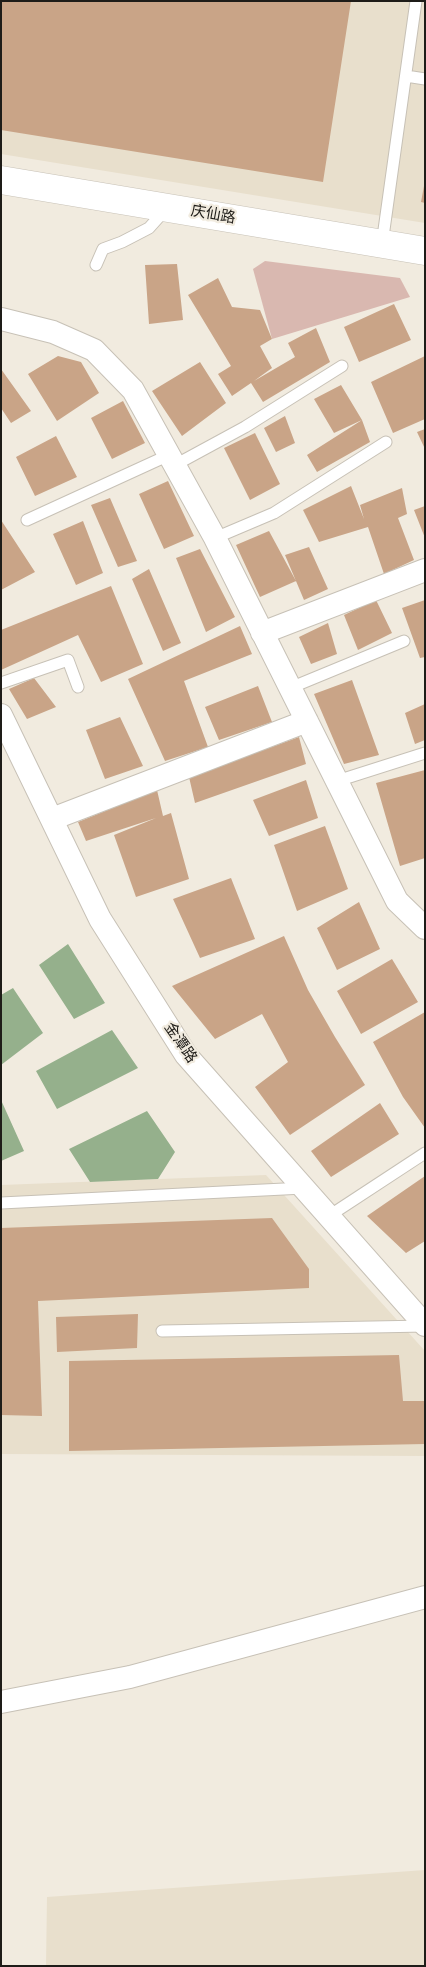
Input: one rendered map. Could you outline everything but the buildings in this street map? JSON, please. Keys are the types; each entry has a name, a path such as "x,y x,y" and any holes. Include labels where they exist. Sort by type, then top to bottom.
{"street":[{"name":"庆仙路","path":"1,180 425,251"},
{"path":"1,319 53,332 94,350 133,390 215,538 397,900 425,928"},
{"path":"262,633 425,570"},
{"name":"金潭路","path":"1,714 100,919 186,1055 329,1216 417,1307 425,1326"},
{"path":"52,819 307,721"},
{"path":"1,1702 130,1677 425,1597"}],"lane":[{"path":"382,244 416,1"},
{"path":"406,76 425,78"},
{"path":"96,265 103,249 150,228 167,208"},
{"path":"26,520 172,460 246,427 342,366"},
{"path":"215,538 274,513 386,442"},
{"path":"290,688 404,641"},
{"path":"1,683 68,660 78,687"},
{"path":"337,781 425,753"},
{"path":"329,1216 425,1153"},
{"path":"1,1203 304,1188"},
{"path":"162,1331 425,1326"}],"shaded area":[{"path":"1,1 425,1 425,223 1,154"},
{"path":"265,261 400,278 410,297 272,339 253,269"},
{"path":"68,944 105,1003 74,1019 39,965"},
{"path":"13,988 43,1033 1,1065 1,995"},
{"path":"112,1030 138,1068 57,1109 36,1071"},
{"path":"1,1100 24,1151 1,1161"},
{"path":"147,1111 175,1152 158,1179 90,1182 69,1149"},
{"path":"266,1175 425,1351 425,1456 1,1454 1,1185"},
{"path":"425,1870 425,1966 46,1966 47,1897"}]}
